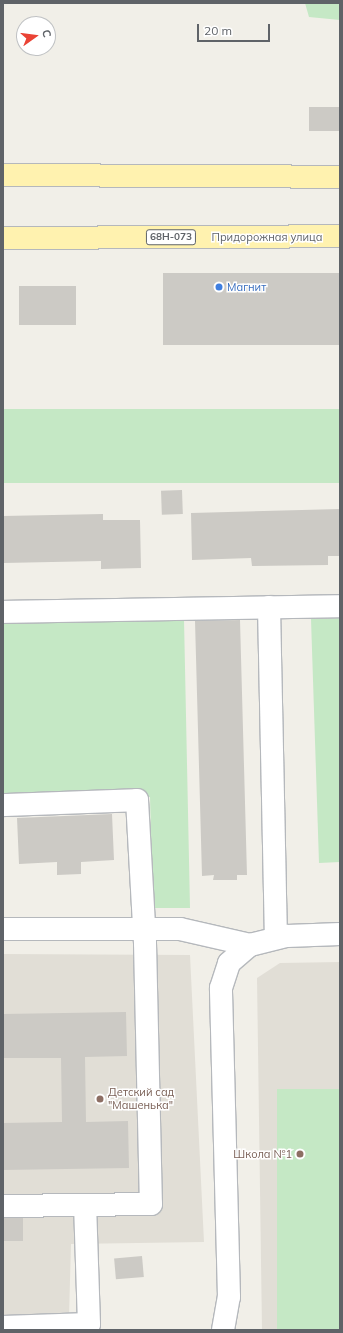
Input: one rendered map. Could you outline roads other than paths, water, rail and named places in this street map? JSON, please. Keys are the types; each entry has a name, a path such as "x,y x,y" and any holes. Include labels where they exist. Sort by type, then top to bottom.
{"main road":[{"path":"3,175 340,177"},
{"name":"Придорожная улица","path":"3,238 340,236"}],"street":[{"path":"3,612 340,606"},
{"path":"269,607 276,938"},
{"path":"3,805 136,800 144,929 151,1204 3,1206"},
{"path":"3,929 180,929 250,945"},
{"path":"223,1330 229,1297 221,988 229,963 250,945 276,938 340,934"},
{"path":"3,1327 89,1324 85,1205"}],"place":[{"name":"Магнит","path":"219,287"},
{"name":"Детский сад \"Машенька\"","path":"100,1099"},
{"name":"Школа №1","path":"300,1154"}]}
